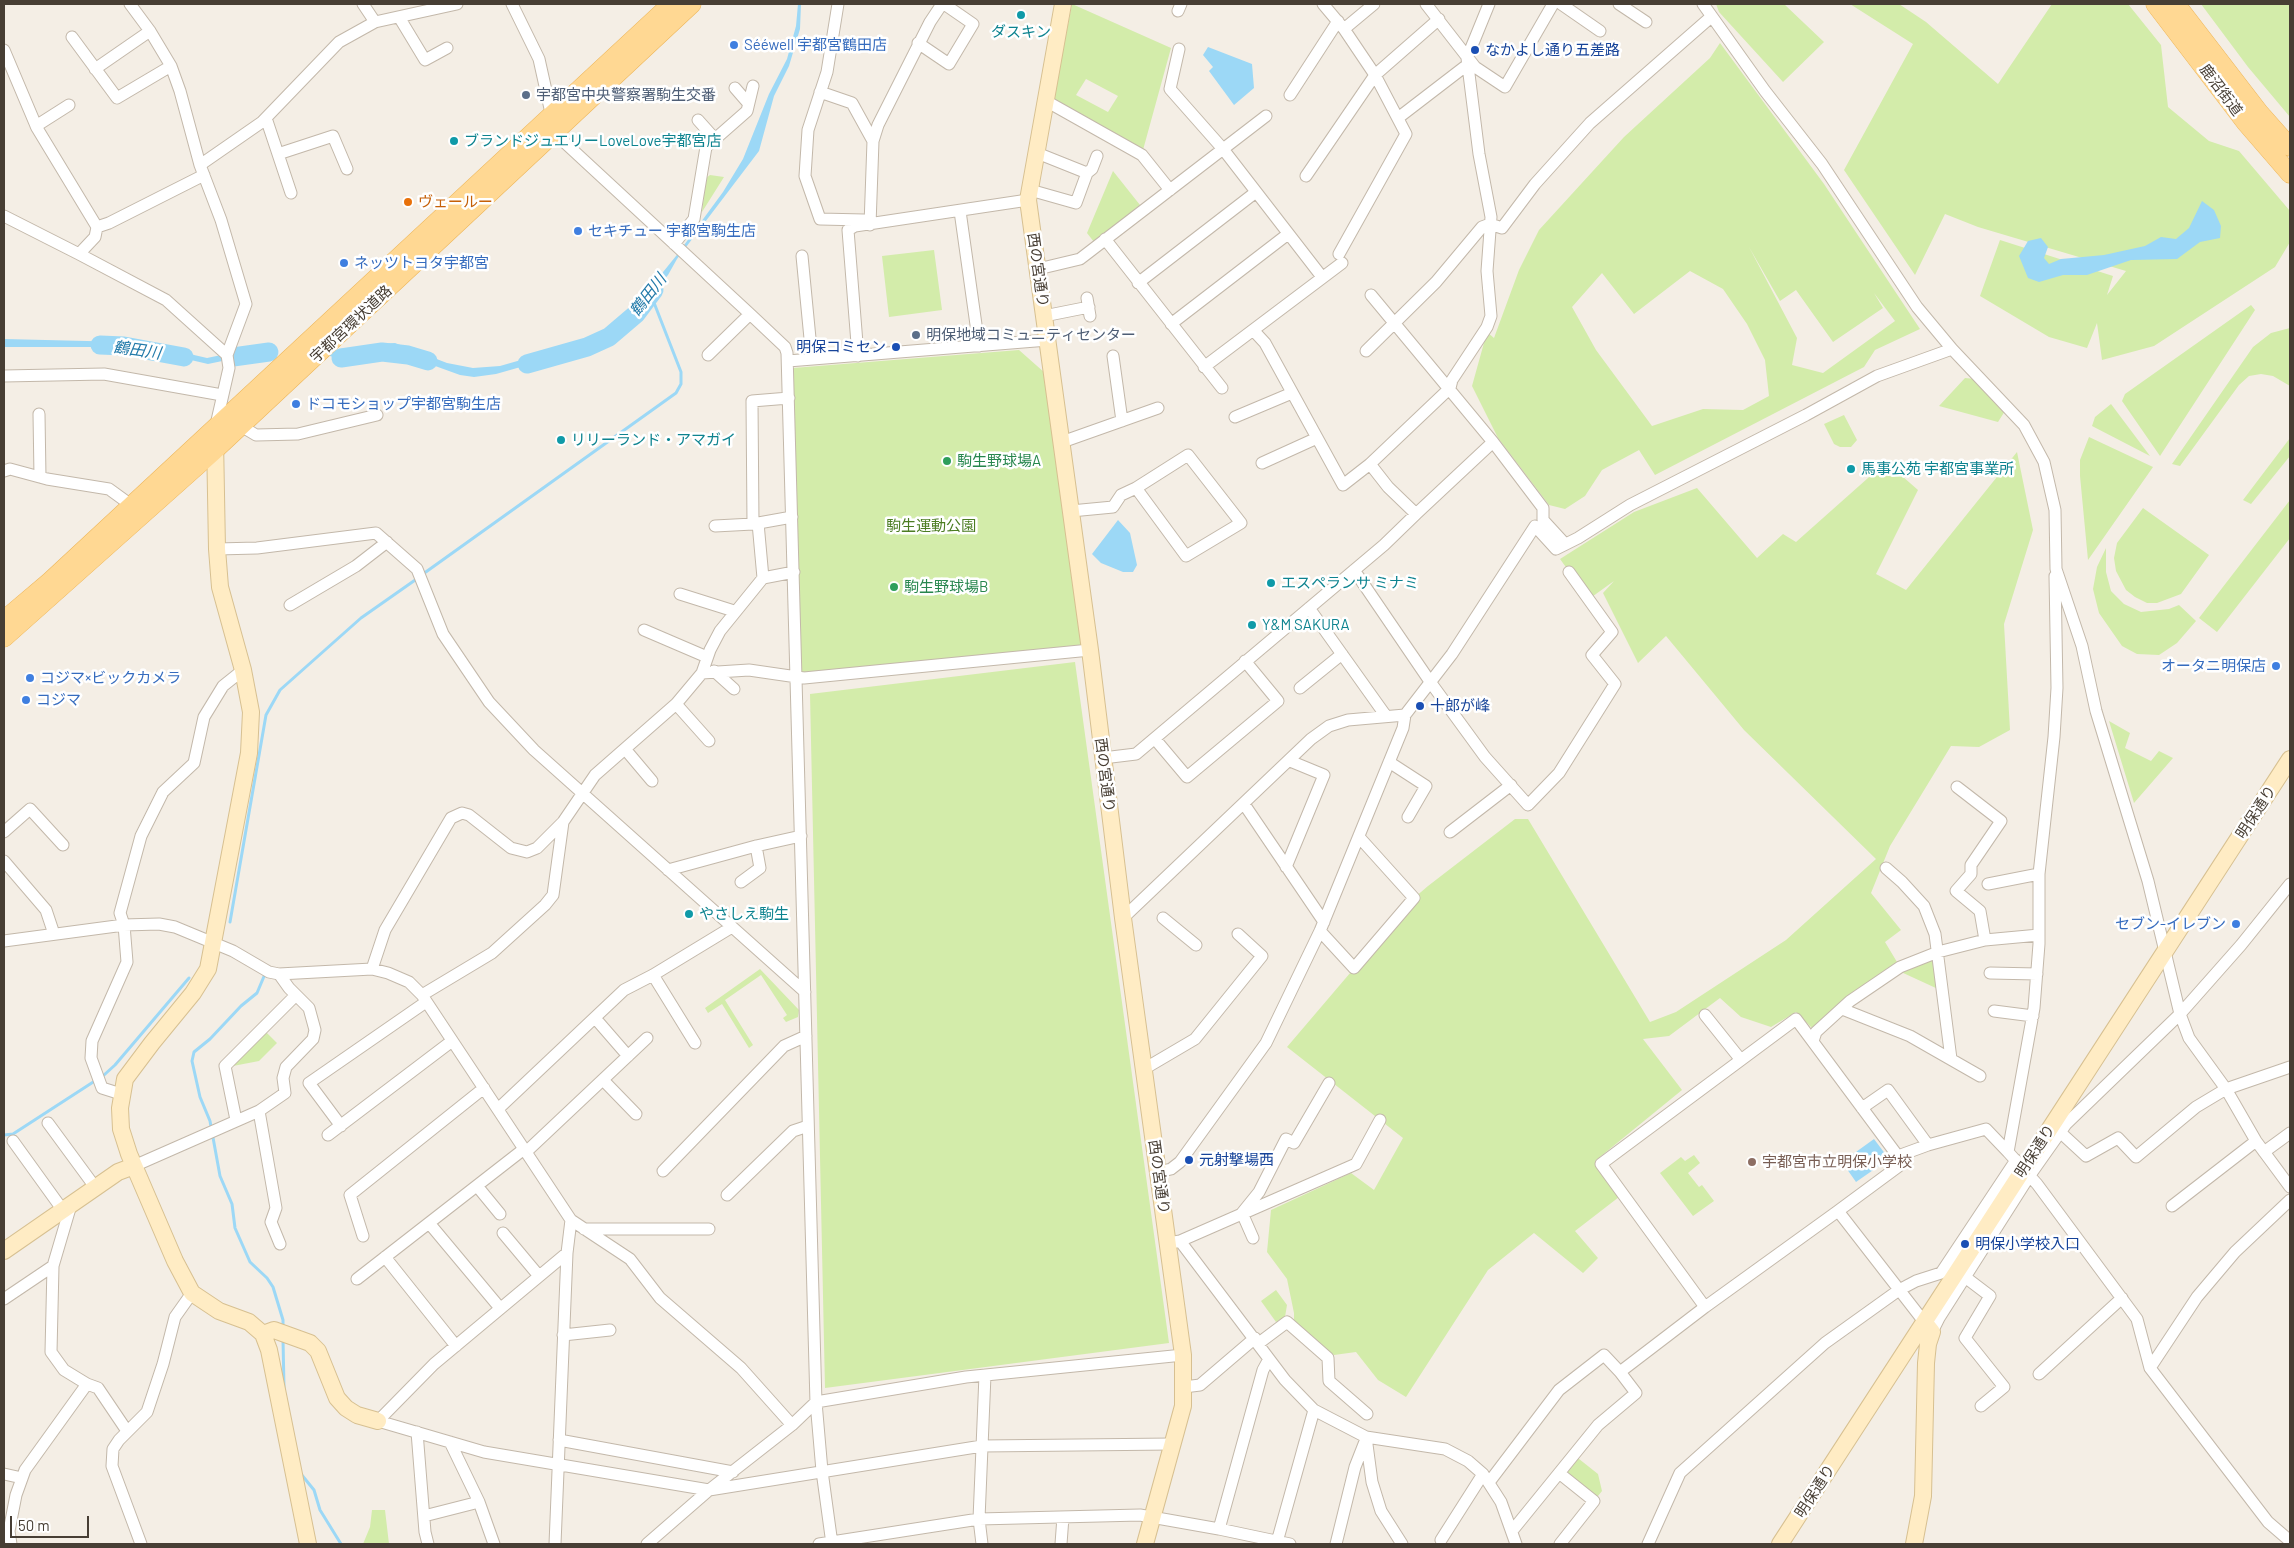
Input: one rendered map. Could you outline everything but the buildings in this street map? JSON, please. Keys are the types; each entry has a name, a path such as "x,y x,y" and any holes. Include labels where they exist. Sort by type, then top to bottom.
{"main road":[{"name":"宇都宮環状道路","path":"4,638 241,426 554,121 671,4"},
{"name":"宇都宮環状道路","path":"4,620 50,581 216,425 554,121 692,4"},
{"name":"鹿沼街道","path":"2155,4 2245,122 2290,174"},
{"name":"鹿沼街道","path":"2176,4 2259,112 2290,147"}],"street":[{"path":"130,4 171,66 202,170 221,220 246,304 226,355 229,368 216,425 214,451 216,549 220,587 244,670 251,712 248,753 208,969 193,993 125,1079 121,1094 121,1129 134,1166 175,1260 192,1293 219,1311 249,1322 263,1334 269,1350 308,1544"},
{"path":"363,4 375,22"},
{"path":"97,227 109,223 202,170 266,118 339,42 375,22 457,4"},
{"path":"512,4 539,58 554,121 563,141 785,347 788,361 816,1402 822,1471 832,1543"},
{"path":"838,4 827,72 808,130 805,176 820,219 870,223"},
{"path":"870,223 873,141 890,98 918,43 943,4 973,24 949,64 918,43"},
{"name":"西の宮通り","path":"1063,4 1029,195 1158,1172 1174,1242 1183,1355 1183,1406 1145,1544"},
{"path":"1204,367 1322,277 1341,258 1406,134 1374,75 1341,25 1323,4"},
{"path":"1290,95 1341,25 1374,4"},
{"path":"1426,4 1439,19 1467,61 1505,86 1553,4"},
{"path":"1253,330 1265,343 1343,485 1370,464 1450,388 1452,380 1487,327 1491,316 1487,270 1491,217 1478,144 1467,61 1489,4"},
{"path":"1561,4 1600,31"},
{"path":"1619,4 1646,22"},
{"path":"1703,4 1765,92 1822,164 1917,307 1952,349 2024,425 2044,462 2055,510 2056,698 2039,874 2037,974 2020,1164 1965,1277 1929,1328 1926,1363 1923,1496 1914,1544"},
{"path":"399,17 424,60 447,48"},
{"path":"1366,350 1436,282 1482,227 1490,224 1502,228 1535,184 1590,123 1711,17"},
{"path":"1306,176 1374,75 1439,19"},
{"path":"95,69 150,32"},
{"path":"72,37 117,98 171,66"},
{"path":"1179,49 1170,89 1223,149 1322,277"},
{"path":"4,50 36,126 97,227 95,237 79,254"},
{"path":"1398,118 1467,61"},
{"path":"676,246 694,219 706,146 747,111 753,86"},
{"path":"735,88 748,103"},
{"path":"820,92 852,102 873,141"},
{"path":"1046,102 1142,155 1170,190"},
{"path":"36,126 69,106"},
{"path":"1038,269 1080,259 1266,116"},
{"path":"266,118 291,193"},
{"path":"698,120 715,139"},
{"path":"278,154 333,136 347,169"},
{"path":"1037,153 1087,173"},
{"path":"858,356 848,230 855,226 870,223 960,211 1029,195 1076,203 1087,173 1092,169 1097,156"},
{"path":"1138,283 1256,192"},
{"path":"960,211 979,346"},
{"path":"4,216 166,300 226,355"},
{"path":"4,227 16,222"},
{"path":"1171,324 1288,234"},
{"path":"1106,239 1138,283 1222,388"},
{"path":"802,256 812,359"},
{"path":"1158,1172 1171,1169 1180,1162 1266,1043 1322,927 1403,728 1405,715 1452,654 1539,523 1543,508 1450,388 1371,295"},
{"path":"1044,316 1089,307"},
{"path":"708,355 750,314"},
{"path":"788,361 1048,340"},
{"path":"1539,523 1565,544 1630,505 1806,415 1877,376 1952,349"},
{"path":"1113,356 1122,421"},
{"path":"4,376 104,374 222,395"},
{"path":"1235,417 1292,393"},
{"path":"763,578 756,523 752,401 790,398"},
{"path":"1062,442 1158,408"},
{"path":"39,414 40,477"},
{"path":"241,426 256,435 298,434 377,414"},
{"path":"1262,463 1317,438"},
{"path":"1103,758 1136,754 1155,739 1384,545 1493,442"},
{"path":"1071,511 1113,508 1121,495 1136,488 1188,455 1242,524 1186,556 1136,488"},
{"path":"1370,464 1388,486 1416,514"},
{"path":"4,471 10,469 40,477 110,489 131,505"},
{"path":"715,526 756,523 792,517"},
{"path":"216,549 257,548 376,532 420,574 443,634 489,702 534,750 805,992"},
{"path":"290,605 356,566 387,542"},
{"path":"1354,570 1431,683 1485,757 1528,805 1559,773 1614,684 1592,655 1612,632 1569,572"},
{"path":"2056,570 2082,646 2096,711 2148,881 2180,1014 2189,1038 2226,1089 2256,1141 2290,1187"},
{"path":"708,672 707,657 720,631 734,611 763,578 794,572"},
{"path":"680,594 734,611"},
{"path":"1309,608 1386,716"},
{"path":"644,630 707,657"},
{"path":"372,969 386,930 451,818 462,813 469,815 511,848 526,852 537,848 563,822 595,775 676,704 708,672 749,670 796,677 1090,650"},
{"path":"1300,688 1342,654"},
{"path":"1155,739 1187,777 1278,701 1245,661"},
{"path":"121,1094 102,1086 91,1058 92,1041 127,962 124,925 120,913 141,836 163,792 194,763 204,717 223,686 244,670"},
{"path":"708,672 734,689"},
{"path":"676,704 709,741"},
{"path":"1123,918 1311,739 1329,726 1348,720 1405,715"},
{"path":"625,749 652,781"},
{"name":"明保通り","path":"1780,1544 1929,1328 2020,1164 2166,950 2290,759"},
{"path":"1286,868 1324,775 1290,761"},
{"path":"1389,762 1426,786 1408,817"},
{"path":"1450,832 1511,785"},
{"path":"1958,787 2001,821 1970,865 1971,874 1956,890 1980,911 1985,940"},
{"path":"1244,804 1322,927 1354,968 1414,898 1359,837"},
{"path":"4,832 30,809 63,845"},
{"path":"341,1126 309,1083 424,999 492,953 545,905 553,895 563,822"},
{"path":"668,870 801,836"},
{"path":"741,882 760,868 756,846"},
{"path":"4,861 46,910 54,934"},
{"path":"1886,868 1924,906 1935,934 1951,1059"},
{"path":"1988,884 2039,874"},
{"path":"1651,1543 1680,1473 1825,1343 1899,1290 1916,1281 1942,1273 2020,1164 2060,1132 2180,1014 2241,946 2290,884"},
{"path":"1163,918 1196,945"},
{"path":"4,941 124,925 160,924 174,926 233,950 269,972 279,974 372,969 388,972 409,982 424,999 571,1220 630,1259 660,1298 741,1368 792,1425"},
{"path":"498,1110 624,990 653,975 732,926"},
{"path":"1144,1069 1195,1039 1262,956 1238,934"},
{"path":"1813,1041 1816,1032 1842,1009 1900,967 1938,952 1985,940 2039,935"},
{"path":"1990,973 2037,974"},
{"path":"4,1251 118,1172 259,1111 285,1093 283,1078 286,1067 313,1040 315,1030 309,1008 279,974"},
{"path":"653,975 695,1043"},
{"path":"236,1120 225,1066 296,995"},
{"path":"1842,1009 1910,1036 1980,1076"},
{"path":"1994,1012 2033,1016"},
{"path":"1705,1016 1741,1060"},
{"path":"595,1018 628,1056"},
{"path":"1620,1372 1705,1307 1903,1163 1796,1018 1601,1164 1705,1307"},
{"path":"663,1172 784,1046 806,1036"},
{"path":"357,1279 525,1150 647,1038"},
{"path":"328,1136 452,1041"},
{"path":"2060,1132 2086,1156 2118,1138 2136,1157 2196,1107 2226,1089 2290,1067"},
{"path":"603,1080 636,1114"},
{"path":"1242,1214 1259,1192 1286,1139 1294,1143 1329,1083"},
{"path":"363,1236 350,1195 484,1088"},
{"path":"1862,1108 1888,1090 1928,1145"},
{"path":"259,1111 276,1208 271,1222 280,1244"},
{"path":"1380,1120 1356,1164 1174,1242 1257,1340 1269,1359 1300,1398 1314,1410 1366,1437 1445,1449 1468,1461 1487,1477 1501,1502 1516,1544"},
{"path":"48,1123 95,1187"},
{"path":"727,1195 793,1131 808,1126"},
{"path":"1898,1156 1928,1145 1986,1129 2020,1164 2137,1318 2150,1368 2268,1522 2290,1541"},
{"path":"2264,1152 2290,1133"},
{"path":"13,1141 67,1206"},
{"path":"2172,1206 2256,1141"},
{"path":"477,1186 500,1214"},
{"path":"2150,1368 2197,1297 2235,1252 2290,1200"},
{"path":"67,1206 53,1266 51,1352 64,1370 86,1384 98,1388 127,1431"},
{"path":"1838,1211 1929,1328"},
{"path":"1242,1214 1253,1238"},
{"path":"555,1544 567,1252 571,1220"},
{"path":"429,1223 500,1308"},
{"path":"584,1229 708,1229"},
{"path":"503,1233 539,1276"},
{"path":"378,1421 434,1364 567,1252"},
{"path":"385,1258 456,1346"},
{"path":"4,1299 53,1266"},
{"path":"1965,1277 1990,1296 1965,1338 2004,1387 1981,1406"},
{"path":"141,1544 112,1466 113,1449 127,1431 147,1412 164,1364 175,1317 182,1304 192,1293"},
{"path":"2039,1374 2122,1298"},
{"path":"1184,1387 1200,1385 1257,1340 1287,1322 1328,1358 1329,1381 1367,1414"},
{"path":"263,1334 274,1330 310,1343 318,1351 337,1398 346,1408 357,1415 484,1452 709,1490 982,1446 1172,1444"},
{"path":"563,1334 610,1330"},
{"path":"1441,1540 1487,1477 1559,1390 1604,1354 1636,1393 1598,1425 1512,1531"},
{"path":"654,1542 709,1490 792,1425 816,1402 985,1375 1183,1355"},
{"path":"1219,1529 1263,1370 1269,1359"},
{"path":"982,1544 979,1519 985,1375"},
{"path":"11,1544 6,1532 16,1494 25,1470 86,1384"},
{"path":"1277,1542 1314,1410"},
{"path":"417,1432 428,1544"},
{"path":"1336,1544 1355,1467 1366,1437"},
{"path":"1366,1437 1372,1482 1381,1511 1402,1544"},
{"path":"559,1440 733,1472"},
{"path":"450,1442 478,1502 494,1544"},
{"path":"4,1474 22,1478"},
{"path":"1559,1474 1594,1500 1560,1544"},
{"path":"424,1516 478,1502"},
{"path":"819,1544 979,1519 1152,1516 1290,1544"},
{"path":"1061,1544 1063,1517"}],"green space":[{"path":"1072,4 1171,48 1143,150 1053,102","holes":["1086,79 1118,96 1108,112 1076,95"]},
{"path":"1716,4 1784,4 1824,42 1783,82 1719,12"},
{"path":"1850,4 1899,4 1926,22 1998,84 2052,4 2128,4 2161,45 2168,107 2209,141 2239,151 2290,211 2290,242 2275,267 2154,346 2102,360 2097,323 2087,348 2049,337 1980,296 2000,240 2113,276 2107,295 2126,271 1978,227 1945,214 1915,275 1844,170 1913,44"},
{"path":"2201,4 2290,4 2290,117 2248,67"},
{"path":"1720,43 1824,184 1920,329 1875,350 1864,367 1655,475 1639,450 1602,470 1585,496 1565,509 1549,505 1498,438 1472,386 1487,332 1494,338 1519,270 1539,230 1624,137 1710,58","holes":["1749,247 1780,301 1796,290 1833,342 1883,308 1874,293 1895,321 1823,373 1792,365 1797,338","1690,271 1723,289 1747,324 1765,360 1769,396 1743,410 1703,409 1652,426 1596,350 1572,307 1602,273 1634,314"]},
{"path":"1113,171 1140,205 1094,242 1087,233"},
{"path":"710,175 724,177 702,212 706,178"},
{"path":"934,250 942,310 889,317 882,256"},
{"path":"2251,305 2255,310 2160,456 2122,401 2125,394"},
{"path":"2290,328 2290,386 2273,376 2261,374 2249,376 2239,385 2180,466 2172,464 2253,347 2271,333"},
{"name":"駒生運動公園","path":"1019,350 1045,373 1083,645 800,674 793,368"},
{"path":"1965,378 1975,379 2005,411 1998,422 1939,406"},
{"path":"2111,404 2150,456 2092,426 2095,417"},
{"path":"1844,415 1857,440 1851,447 1840,447 1834,444 1824,424"},
{"path":"2089,437 2153,467 2088,560 2080,460"},
{"path":"2290,438 2290,456 2251,504 2243,500"},
{"path":"2017,452 2033,530 2004,624 2010,730 1979,747 1951,746 1890,846 1871,893 1901,930 1885,942 1900,967 1816,1032 1796,1012 1771,1027 1741,1017 1720,998 1669,1036 1643,1039 1682,1090 1595,1161 1619,1197 1575,1231 1598,1258 1583,1273 1534,1233 1488,1270 1406,1397 1378,1380 1356,1352 1334,1355 1294,1326 1294,1313 1287,1279 1267,1252 1271,1210 1351,1173 1374,1190 1403,1138 1287,1047 1414,898 1428,886 1515,819 1528,819 1650,1022 1676,1012 1786,940 1876,859 1744,730 1666,636 1638,663 1603,593 1614,581 1589,599 1560,559 1634,512 1697,488 1757,558 1783,534 1796,542 1886,462 1918,490 1876,574 1906,590"},
{"path":"2290,500 2290,538 2217,632 2199,618"},
{"path":"2143,508 2209,555 2181,594 2157,603 2147,603 2126,590 2116,571 2114,558 2117,543"},
{"path":"2106,548 2106,572 2111,591 2124,604 2141,612 2169,609 2179,605 2196,621 2177,643 2159,655 2137,654 2122,646 2099,613 2093,589 2097,567"},
{"path":"1075,662 1169,1343 825,1388 810,694"},
{"path":"2109,721 2130,733 2125,748 2151,761 2159,751 2173,758 2134,803"},
{"path":"1929,958 1935,962 1938,989 1901,972"},
{"path":"760,969 799,1010 798,1017 786,1022 783,1018 787,1015 761,975 725,1000 753,1045 749,1048 722,1004 708,1013 705,1008"},
{"path":"266,1032 277,1043 259,1061 233,1066"},
{"path":"1694,1155 1700,1163 1688,1173 1699,1187 1702,1185 1714,1201 1693,1216 1660,1173 1681,1157 1685,1161"},
{"path":"1276,1290 1287,1305 1285,1317 1276,1322 1261,1301"},
{"path":"1574,1455 1598,1474 1602,1491 1594,1501 1559,1473"},
{"path":"372,1510 385,1510 389,1544 363,1544 370,1527"}],"water":[{"path":"798,4 801,4 800,29 789,66 774,96 759,151 677,259 668,275 628,324 609,339 598,345 496,374 474,377 460,375 391,350 346,358 329,356 334,352 354,352 380,344 395,343 447,363 473,368 500,366 601,337 625,319 676,256 723,192 743,159 769,94 787,59 796,26"},
{"path":"1208,47 1252,64 1254,88 1234,105 1209,71 1213,67 1203,55"},
{"path":"2202,201 2214,210 2221,226 2220,238 2200,242 2177,259 2131,260 2087,275 2063,275 2039,282 2028,278 2019,256 2028,241 2041,238 2048,247 2044,258 2049,264 2061,259 2104,255 2145,246 2161,237 2176,239 2189,228"},
{"path":"4,339 128,342 151,345 207,358 269,345 270,351 208,364 135,347 4,347"},
{"path":"1118,520 1130,533 1137,565 1133,572 1123,572 1101,563 1092,554"},
{"path":"1874,1139 1889,1159 1856,1182 1842,1162"}],"waterway":[{"name":"鶴田川","path":"527,364 587,347 609,337 636,314 654,290"},
{"path":"423,574 676,393 681,384 681,372 651,295"},
{"name":"鶴田川","path":"100,345 124,346 184,357"},
{"name":"鶴田川","path":"233,357 269,352"},
{"name":"鶴田川","path":"341,358 382,352 408,355 428,361"},
{"path":"230,922 266,715 280,690 361,618 418,578"},
{"path":"265,974 257,993 194,1052 192,1061 200,1097 210,1121 220,1176 232,1204 235,1228 250,1262 267,1278 273,1287 283,1320 283,1328"},
{"path":"4,1135 13,1134 104,1075 115,1065 189,978"},
{"path":"283,1339 284,1388"},
{"path":"301,1474 314,1490 320,1510 341,1544"}],"place":[{"name":"ダスキン","path":"1021,15"},
{"name":"Sééwell 宇都宮鶴田店","path":"734,45"},
{"name":"なかよし通り五差路","path":"1475,50"},
{"name":"宇都宮中央警察署駒生交番","path":"526,95"},
{"name":"ブランドジュエリーLoveLove宇都宮店","path":"454,141"},
{"name":"ヴェールー","path":"408,202"},
{"name":"セキチュー 宇都宮駒生店","path":"578,231"},
{"name":"ネッツトヨタ宇都宮","path":"344,263"},
{"name":"明保地域コミュニティセンター","path":"916,335"},
{"name":"明保コミセン","path":"896,347"},
{"name":"ドコモショップ宇都宮駒生店","path":"296,404"},
{"name":"リリーランド・アマガイ","path":"561,440"},
{"name":"駒生野球場A","path":"947,461"},
{"name":"馬事公苑 宇都宮事業所","path":"1851,469"},
{"name":"エスペランサ ミナミ","path":"1271,583"},
{"name":"駒生野球場B","path":"894,587"},
{"name":"Y&M SAKURA","path":"1252,625"},
{"name":"オータニ明保店","path":"2276,666"},
{"name":"コジマ×ビックカメラ","path":"30,678"},
{"name":"コジマ","path":"26,700"},
{"name":"十郎が峰","path":"1420,706"},
{"name":"やさしえ駒生","path":"689,914"},
{"name":"セブン-イレブン","path":"2236,924"},
{"name":"元射撃場西","path":"1189,1160"},
{"name":"宇都宮市立明保小学校","path":"1752,1162"},
{"name":"明保小学校入口","path":"1965,1244"}]}
